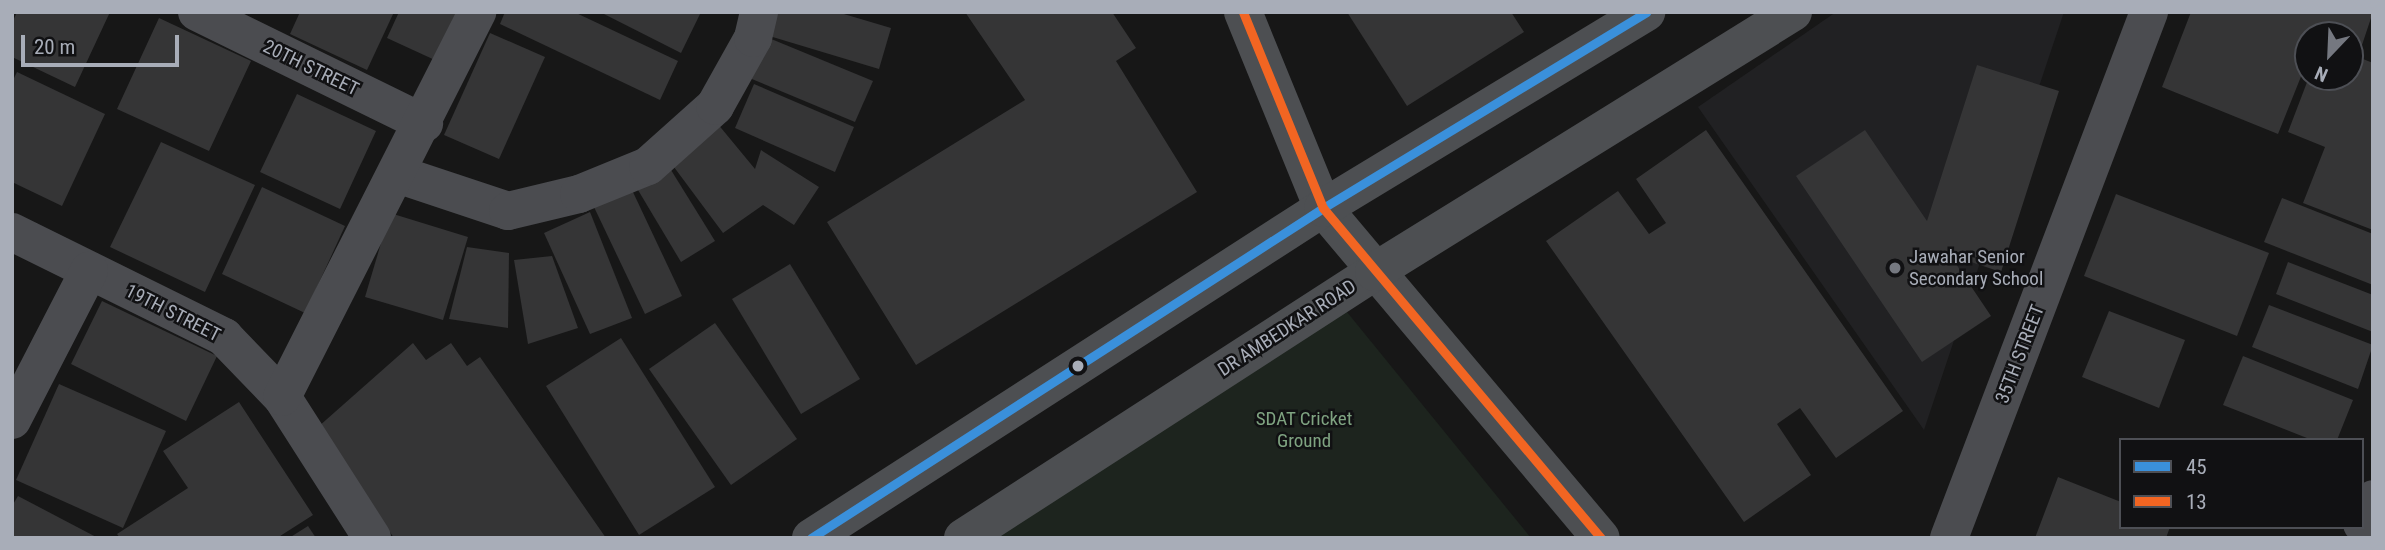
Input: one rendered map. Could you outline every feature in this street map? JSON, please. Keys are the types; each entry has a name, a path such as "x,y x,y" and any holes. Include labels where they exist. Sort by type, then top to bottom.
{"main road":[{"path":"1243,12 1323,208 1374,272 1601,538"},
{"path":"811,538 1323,208 1646,12"},
{"name":"DR AMBEDKAR ROAD","path":"963,538 1374,272 1793,12"}],"street":[{"name":"20TH STREET","path":"197,12 424,123"},
{"path":"282,397 424,123 477,12"},
{"path":"397,174 508,211 579,194 648,166 715,106 753,38 759,12"},
{"name":"35TH STREET","path":"1950,538 2150,12"},
{"name":"19TH STREET","path":"12,232 224,337 282,397 372,538"},
{"path":"12,420 89,271"},
{"path":"2364,521 2373,499"}],"shaded area":[{"name":"Jawahar Senior Secondary School","path":"1836,12 2064,12 1924,430 1698,107"}],"green space":[{"name":"SDAT Cricket Ground","path":"1325,285 1531,538 953,538"}],"building":[{"path":"17,12 110,12 75,87 12,57 12,23"},
{"path":"300,12 394,12 367,70 290,34"},
{"path":"399,12 460,12 437,61 387,38"},
{"path":"505,12 574,12 678,61 660,100 500,24"},
{"path":"600,12 701,12 681,53"},
{"path":"773,12 837,12 891,28 879,69 766,35"},
{"path":"965,12 1112,12 1136,48 1116,61 1197,192 916,365 827,222 1025,100"},
{"path":"1347,12 1511,12 1524,32 1407,106"},
{"path":"2191,12 2373,12 2364,39 2364,21 2294,21 2295,91 2278,134 2162,87"},
{"path":"159,18 251,61 209,151 117,109"},
{"path":"490,33 545,57 499,159 444,135"},
{"path":"764,36 873,81 855,122 747,77"},
{"path":"2364,59 2373,63 2373,230 2303,203 2325,147 2288,132 2304,91 2364,91"},
{"path":"1977,65 2059,91 2001,272 1950,255 1991,316 1922,362 1796,176 1865,130 1927,221"},
{"path":"17,72 105,114 62,206 12,182 12,82"},
{"path":"754,84 854,127 835,172 735,128"},
{"path":"297,94 376,131 340,209 260,172"},
{"path":"717,123 755,169 761,150 819,187 794,225 763,205 723,233 668,159"},
{"path":"1706,130 1903,411 1836,458 1800,408 1777,424 1811,475 1744,522 1546,241 1618,191 1649,234 1666,223 1636,179"},
{"path":"161,142 255,185 205,292 110,247"},
{"path":"671,170 715,241 681,262 638,190"},
{"path":"262,187 345,226 305,313 222,274"},
{"path":"632,190 682,296 645,314 594,207"},
{"path":"2116,194 2269,253 2237,336 2084,276"},
{"path":"2282,198 2373,234 2373,285 2264,242"},
{"path":"590,212 632,318 590,334 544,233"},
{"path":"390,213 468,237 443,320 365,297"},
{"path":"467,247 509,253 508,328 449,319"},
{"path":"552,256 578,328 528,344 514,260"},
{"path":"2288,262 2373,295 2373,332 2276,294"},
{"path":"790,264 860,379 801,414 732,299"},
{"path":"102,301 217,356 186,421 71,364"},
{"path":"2269,305 2373,345 2358,389 2252,347"},
{"path":"2109,311 2185,340 2159,408 2082,377"},
{"path":"715,323 797,439 731,485 649,369"},
{"path":"621,338 715,487 639,535 546,386"},
{"path":"413,343 426,360 451,343 467,366 480,357 606,538 394,538 318,427"},
{"path":"2243,356 2353,400 2338,438 2307,438 2223,405"},
{"path":"59,384 166,431 123,528 16,480"},
{"path":"239,402 313,515 277,538 120,538 117,534 188,488 163,451"},
{"path":"2058,477 2119,501 2119,529 2169,529 2166,538 2035,538"},
{"path":"18,496 98,538 12,538 12,506"},
{"path":"308,526 316,538 289,538"}],"transit line":[{"name":"13","path":"1243,12 1323,208 1601,538"},
{"name":"45","path":"811,538 1323,208 1646,12"}],"place":[{"name":"Jawahar Senior Secondary School","path":"1895,268"}]}
